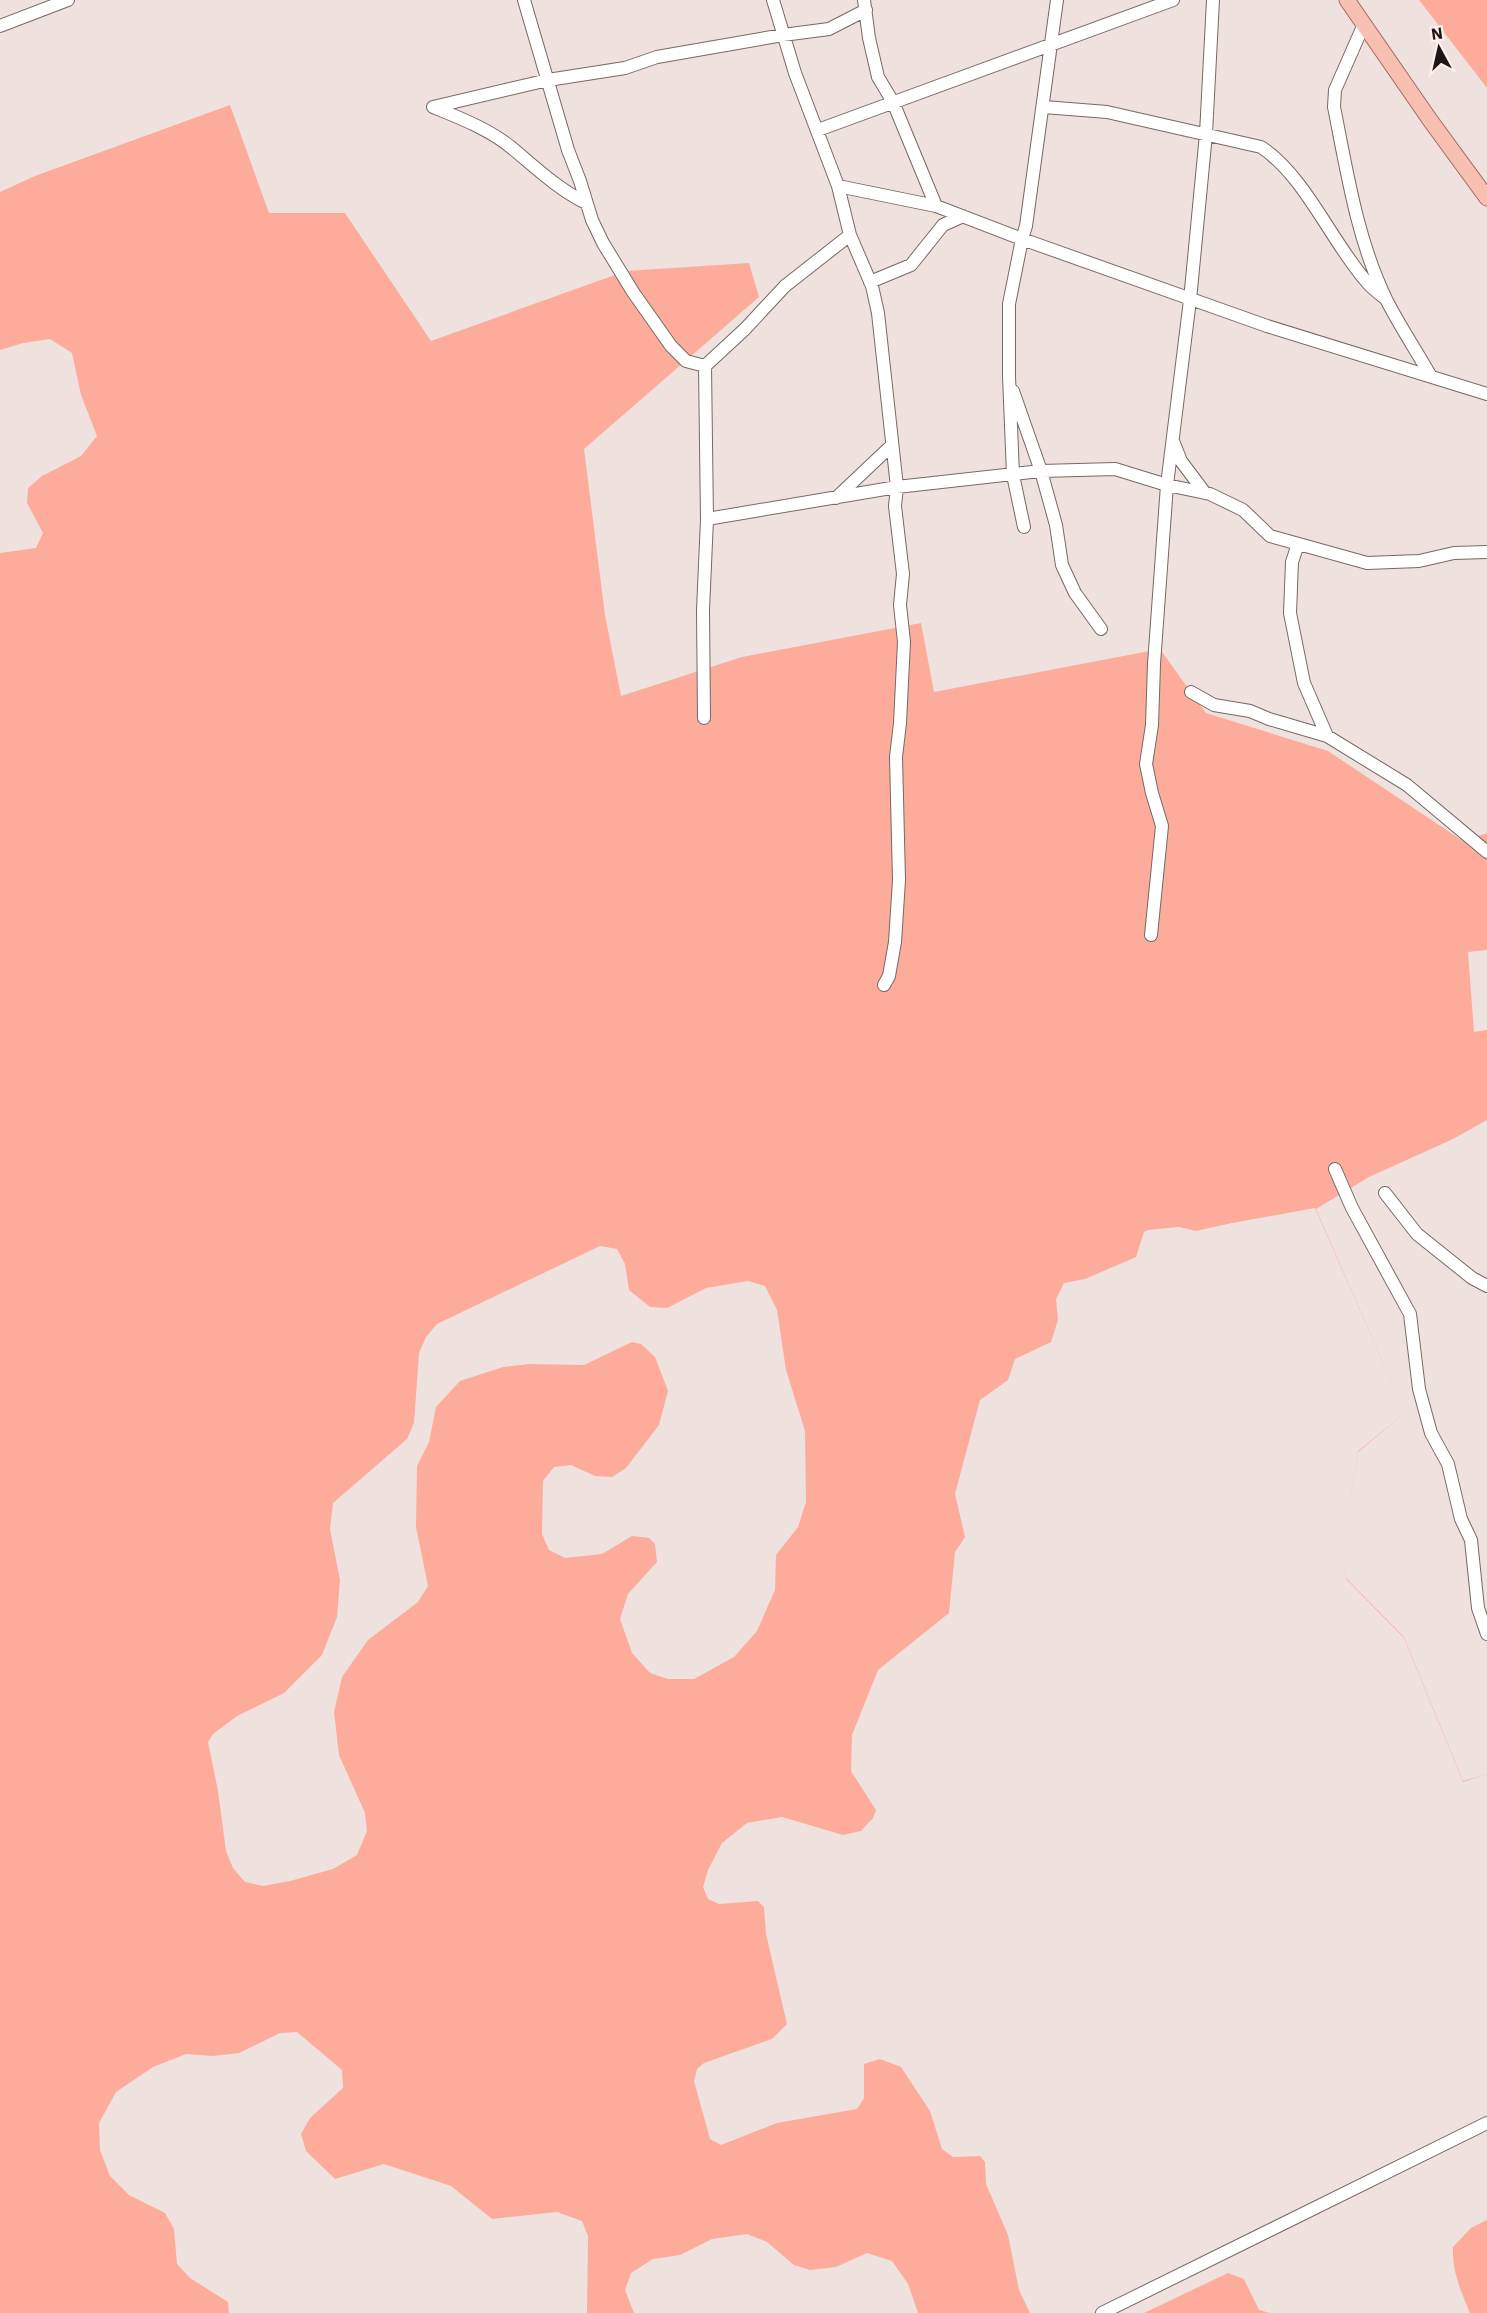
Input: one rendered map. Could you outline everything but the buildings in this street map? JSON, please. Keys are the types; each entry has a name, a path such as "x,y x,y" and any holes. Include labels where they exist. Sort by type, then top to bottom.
{"main road":[{"path":"1347,0 1487,198"}],"street":[{"path":"0,26 68,0"},
{"path":"524,0 561,128 586,203 603,243 633,292 671,346 686,360 705,366"},
{"path":"773,0 795,73 838,186 850,236 870,282 878,313 897,487 895,506 903,574 900,605 904,642 896,757 899,880 895,942 889,976 884,985"},
{"path":"1024,527 1013,475 1009,304 1026,226 1057,0"},
{"path":"818,130 1173,0"},
{"path":"1151,935 1162,826 1146,764 1152,725 1154,664 1167,485 1190,300 1206,134 1213,0"},
{"path":"586,203 568,194 536,170 511,147 472,123 433,107 548,80 626,68 657,57 829,29 865,5 869,38 878,77 893,102 936,206"},
{"path":"1364,24 1335,90 1334,107 1357,221 1386,299 1430,375"},
{"path":"1044,107 1107,112 1261,147 1268,151 1296,181 1366,282 1386,299"},
{"path":"838,186 936,206 1190,300 1345,351 1487,394"},
{"path":"870,282 911,265 944,225 963,216"},
{"path":"704,718 703,610 707,519 705,366 745,329 784,286 850,236"},
{"path":"1009,376 1041,471 1056,525 1062,565 1075,593 1101,629"},
{"path":"1173,439 1181,461 1205,493"},
{"path":"836,498 892,445"},
{"path":"707,519 897,487 1041,471 1115,469 1167,485 1205,493 1243,510 1270,536 1367,563 1419,561 1454,553 1487,552"},
{"path":"1298,544 1292,562 1290,613 1304,684 1327,736"},
{"path":"1191,692 1214,705 1250,711 1327,736 1407,785 1485,849"},
{"path":"1335,1169 1352,1208 1410,1314 1419,1389 1431,1433 1448,1464 1461,1519 1471,1540 1478,1608 1487,1634"},
{"path":"1385,1193 1417,1234 1472,1278 1487,1286"},
{"path":"1102,2313 1487,2123"}],"shaded area":[{"path":"1419,0 1487,0 1487,88"},
{"path":"230,105 269,213 345,213 431,341 626,271 749,263 759,297 584,449 605,615 621,696 742,657 921,623 934,692 1160,649 1206,713 1328,751 1463,841 1487,833 1487,950 1468,952 1474,1032 1487,1030 1487,1120 1453,1139 1369,1177 1316,1209 1405,1413 1315,1208 1196,1231 1179,1227 1148,1230 1144,1232 1136,1257 1085,1279 1064,1283 1056,1299 1058,1320 1051,1342 1015,1359 1008,1380 980,1400 955,1494 965,1537 955,1552 949,1613 878,1670 852,1735 851,1771 876,1810 873,1818 861,1831 843,1835 782,1817 747,1823 722,1843 708,1870 703,1887 708,1899 719,1904 758,1901 764,1907 766,1934 787,2024 772,2039 704,2063 697,2069 694,2081 710,2139 721,2145 777,2123 857,2109 864,2098 864,2064 880,2059 901,2067 930,2111 942,2149 953,2157 980,2156 985,2162 986,2184 1008,2235 1019,2290 1030,2313 918,2313 908,2284 892,2261 867,2253 836,2267 810,2270 794,2265 767,2242 747,2234 712,2239 680,2255 653,2259 631,2273 625,2290 634,2313 587,2313 588,2236 582,2221 557,2212 492,2219 451,2186 384,2164 335,2179 306,2151 301,2134 310,2118 343,2088 342,2070 297,2032 280,2033 239,2053 213,2056 186,2054 153,2067 116,2092 99,2123 100,2150 110,2176 129,2195 165,2213 174,2229 177,2264 190,2278 228,2302 229,2313 0,2313 0,553 36,548 43,533 27,503 28,488 42,476 81,456 97,436 81,395 72,353 50,339 23,343 0,350 0,192 35,176","holes":["600,1246 617,1249 625,1264 629,1290 650,1307 667,1308 706,1288 748,1281 765,1286 777,1310 786,1370 805,1431 806,1502 798,1527 776,1555 775,1590 757,1631 734,1657 694,1679 668,1679 650,1673 632,1653 620,1619 628,1594 657,1562 655,1544 649,1538 632,1536 602,1554 565,1558 549,1550 542,1534 543,1481 554,1467 571,1465 595,1476 612,1477 626,1468 659,1425 668,1391 655,1357 641,1344 632,1342 584,1365 529,1364 503,1367 460,1381 436,1407 429,1442 417,1466 416,1527 428,1586 418,1602 368,1640 342,1677 334,1712 339,1755 365,1813 367,1831 357,1855 333,1869 290,1881 263,1886 245,1882 233,1868 226,1851 218,1791 208,1742 213,1734 237,1716 284,1693 322,1655 337,1617 340,1580 330,1529 333,1503 407,1439 414,1423 419,1353 426,1337 437,1324"]},
{"path":"1405,1413 1358,1452 1342,1553 1358,1451"},
{"path":"1342,1553 1346,1578 1404,1637 1463,1781 1487,1774 1463,1782 1404,1638 1346,1579"},
{"path":"1487,2220 1487,2313 1470,2313 1460,2289 1453,2247 1471,2228"},
{"path":"1228,2273 1244,2279 1259,2310 1270,2313 1144,2313"}]}
